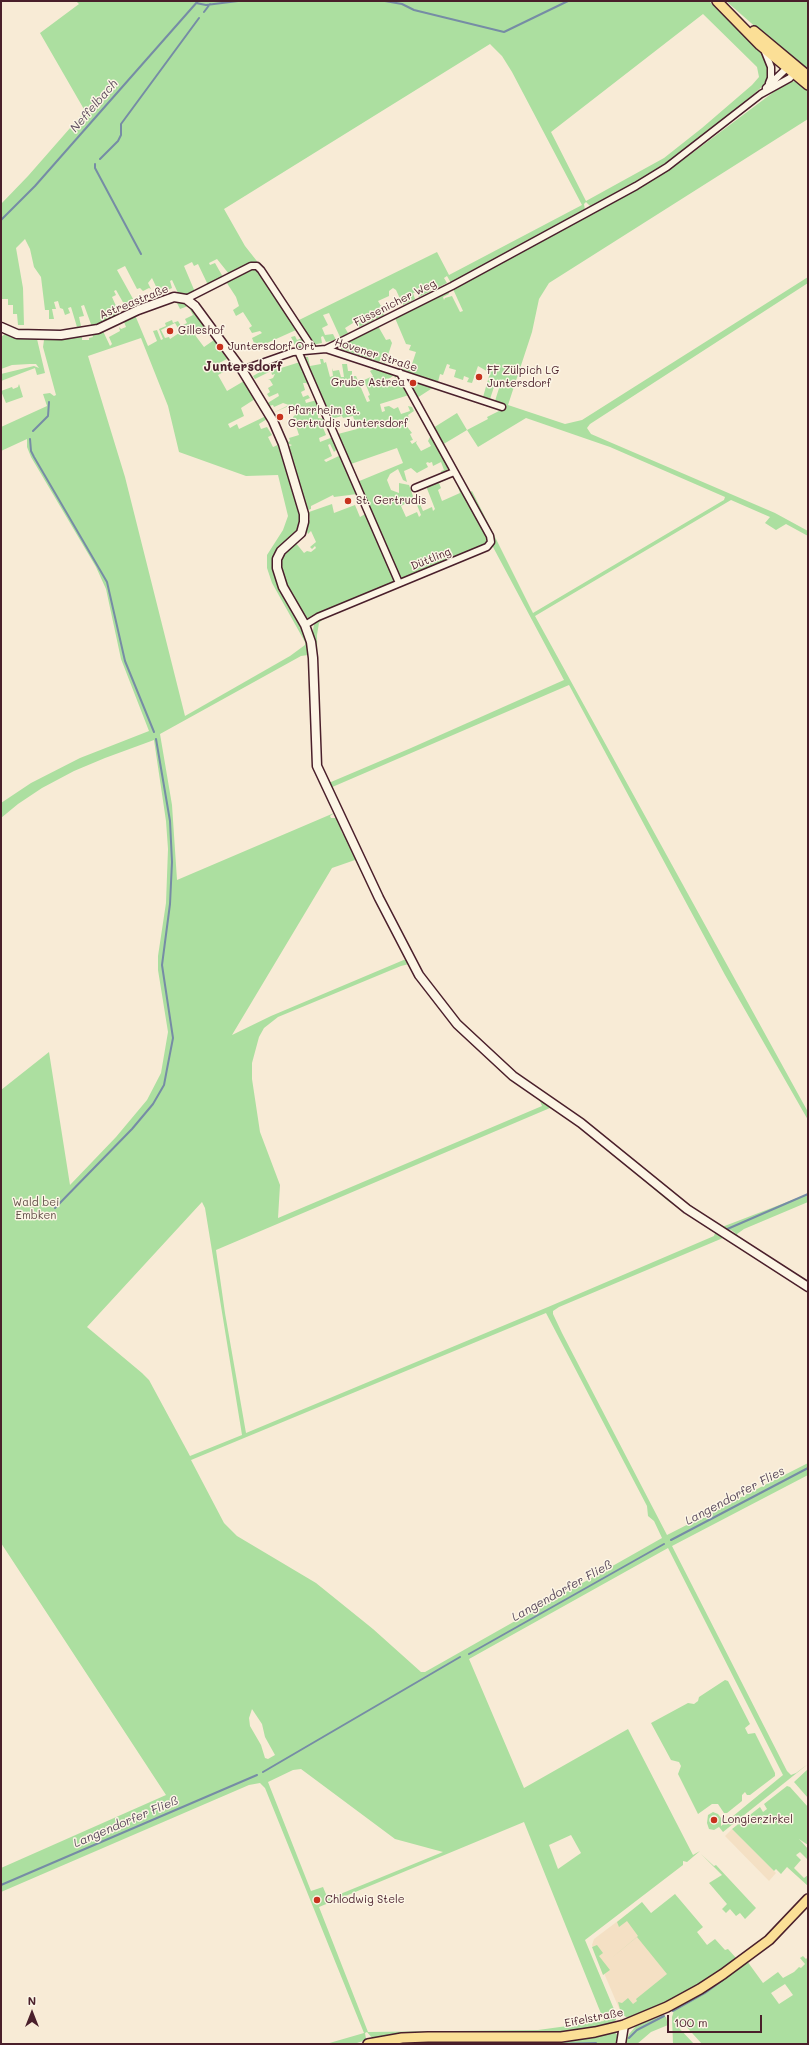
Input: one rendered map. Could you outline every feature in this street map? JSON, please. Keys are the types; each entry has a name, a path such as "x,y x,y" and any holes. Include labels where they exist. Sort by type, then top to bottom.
{"main road":[{"path":"718,1 760,45 792,69 808,76"},
{"path":"718,1 808,85"},
{"name":"Eifelstraße","path":"368,2044 409,2038 561,2037 595,2032 624,2025 667,2007 700,1989 727,1971 769,1940 808,1899"}],"street":[{"path":"760,45 768,56 771,67 771,78 761,94"},
{"path":"766,88 792,69"},
{"path":"761,94 788,80 792,69"},
{"name":"Füssenicher Weg","path":"326,349 452,286 589,212 667,167 761,94"},
{"path":"313,349 257,266 251,266 186,300 195,306 242,370 280,436 304,514 304,522 302,532 281,551 277,564 283,587 305,626 311,642 313,658 317,766 395,930 416,970 434,996 457,1024 525,1086 581,1123 687,1209 808,1287"},
{"name":"Astreastraße","path":"1,327 16,334 61,336 98,328 172,298 180,297 186,300"},
{"name":"Hovener Straße","path":"242,370 298,351 326,349 400,372 502,407"},
{"path":"298,351 399,583"},
{"name":"Düttling","path":"305,626 318,617 487,547 490,544 490,536 400,372"},
{"path":"415,488 454,472"},
{"path":"621,2044 624,2025"}],"shaded area":[{"path":"732,1829 776,1873 769,1881 725,1836"},
{"path":"627,1914 686,1990 621,2013 592,1945 594,1939"}],"green space":[{"path":"76,1 709,1 763,54 768,64 769,75 765,84 682,154 656,171 591,207 586,202 584,204 585,210 583,212 451,283 447,276 444,278 447,283 435,289 432,284 428,285 431,291 419,297 416,292 413,293 415,299 403,305 396,290 393,288 389,291 389,296 378,301 381,306 384,305 385,307 381,309 384,315 376,319 371,310 369,311 374,320 359,327 354,318 352,319 353,323 345,328 348,333 340,337 329,313 323,315 328,325 322,328 325,335 333,334 336,340 326,342 323,336 321,337 322,343 296,348 291,337 295,336 297,340 302,338 296,330 256,348 252,338 262,333 260,331 252,333 249,328 252,326 243,312 236,316 233,310 239,306 236,297 223,277 208,285 198,264 194,266 192,262 184,266 195,292 188,293 186,295 178,293 172,280 170,281 172,288 161,293 161,297 152,278 148,283 151,289 149,288 143,291 140,288 137,289 125,266 117,270 137,306 128,311 116,290 114,291 116,295 112,297 120,315 98,325 92,327 84,305 81,306 84,316 79,317 81,326 77,327 71,307 68,308 70,313 65,315 63,309 60,308 58,301 54,302 56,309 52,309 54,319 49,319 49,310 45,310 41,277 34,267 30,249 25,239 16,248 23,288 24,325 18,325 17,314 13,314 13,305 8,305 8,299 1,299 1,204 28,176 85,111 40,33 79,4","holes":["703,14 757,67 759,77 752,85 702,128 664,158 586,201 551,132","490,44 502,56 512,72 582,205 449,275 437,252 297,321 260,265 245,246 224,209","217,259 229,274 223,277 215,263 210,265 209,263"]},
{"path":"726,1 808,1 808,71 784,52"},
{"path":"794,81 808,89 808,119 549,283 539,299 532,332 508,405 565,424 582,420 808,277 808,283 590,424 587,428 591,434 775,513 808,531 808,536 786,524 776,530 765,523 770,517 731,500 535,616 808,1112 808,1120 725,975 569,685 330,788 408,949 430,984 461,1023 529,1084 585,1121 670,1191 722,1227 808,1194 808,1202 744,1229 737,1234 738,1237 808,1281 808,1285 738,1239 735,1233 731,1230 725,1232 678,1201 584,1124 527,1085 460,1024 440,1001 411,958 321,771 317,750 315,671 312,638 314,624 320,618 489,547 493,542 492,537 466,489 469,493 472,491 533,613 724,500 725,497 610,447 526,418 478,447 467,430 501,410 503,404 495,401 500,385 495,384 490,399 483,397 490,373 478,366 472,383 467,382 469,378 464,376 463,380 454,377 456,370 449,368 450,365 447,364 443,375 440,374 438,382 402,370 403,368 410,370 416,352 409,350 411,345 406,344 395,318 448,291 449,294 443,297 444,300 445,298 452,296 460,312 463,311 453,289 653,179 683,160 779,88","holes":["493,547 564,680 331,782 327,782 322,771 319,750 317,635 319,623 324,618"]},
{"path":"176,301 188,306 180,309"},
{"name":"Wald bei Embken","path":"188,306 206,328 195,335 204,347 214,340 227,359 211,367 214,373 229,364 234,366 218,375 227,391 244,381 255,399 241,408 244,416 228,424 230,428 237,424 239,429 266,416 267,419 259,424 261,429 267,427 272,435 268,437 273,447 280,444 285,468 287,467 300,509 301,528 275,557 305,629 308,643 307,646 310,655 314,755 336,812 330,816 331,818 338,818 342,833 348,838 408,963 410,964 441,1008 546,1103 546,1105 555,1108 580,1127 550,1108 216,1250 225,1313 246,1433 714,1236 715,1233 668,1201 588,1133 717,1232 717,1234 808,1288 808,1292 723,1238 559,1307 553,1311 562,1333 667,1535 808,1463 808,1475 672,1546 787,1771 791,1775 808,1764 723,1832 719,1827 714,1830 709,1829 707,1823 708,1815 713,1812 718,1814 721,1818 721,1826 783,1775 668,1548 469,1659 524,1788 628,1729 693,1855 700,1851 687,1862 683,1861 683,1865 585,1940 616,2014 616,2020 612,2024 563,2033 373,2039 367,2032 365,2033 366,2039 354,2044 326,2044 364,2033 265,1788 260,1783 249,1785 1,1892 1,1868 166,1795 1,1543 1,1090 49,1052 70,1185 116,1137 147,1100 161,1073 168,1032 158,970 158,956 166,903 168,849 166,821 154,740 74,771 42,788 18,804 1,818 1,803 31,783 80,758 149,731 121,659 106,589 96,567 31,457 27,447 27,439 1,451 1,427 47,406 43,394 50,393 54,396 56,395 43,347 44,340 82,337 82,340 89,340 89,338 93,337 92,333 103,331 110,346 112,344 109,337 120,331 119,327 121,329 126,327 124,322 117,324 135,315 148,346 157,341 153,331 157,330 161,340 163,339 159,329 166,326 165,323 172,320 173,323 178,321 181,326 187,323 185,319 193,315","holes":["175,323 178,328 184,326 185,329 170,339 169,337 165,338 161,330","141,338 168,406 179,452 246,476 278,475 288,516 283,530 267,555 267,568 272,583 305,642 305,645 290,656 185,716 125,477 88,356","308,655 313,765 334,813 177,880 172,805 160,734 301,656","355,860 406,959 271,1016 232,1035 332,868","409,964 451,1023 511,1080 540,1101 542,1106 278,1218 280,1185 260,1132 252,1079 252,1063 259,1037 264,1028 278,1017","202,1202 205,1208 242,1435 190,1456 149,1380 87,1327","546,1313 647,1506 648,1516 654,1521 662,1538 425,1672 421,1672 373,1629 316,1583 237,1536 224,1523 191,1460","252,1709 262,1724 265,1737 275,1755 268,1759 265,1758 261,1745 250,1726 249,1718","301,1769 395,1839 443,1852 328,1899 323,1887 311,1891 268,1782 293,1770","524,1822 604,2021 538,2030 368,2032 319,1907","571,1835 581,1853 558,1869 549,1845"]},
{"path":"378,326 386,340 390,339 392,343 385,364 381,362 383,356 379,362 341,349 340,345"},
{"path":"5,334 37,339 45,373 37,375 35,368 1,381 1,374 34,366 39,368 36,364 30,364 12,365 1,369 1,337"},
{"path":"303,357 308,357 310,366 321,364 320,359 323,359 324,363 326,362 330,377 333,376 332,368 333,371 339,370 341,377 344,377 342,364 347,364 348,371 352,371 352,376 356,376 367,402 370,401 368,396 370,395 364,380 373,376 370,371 375,368 398,375 395,378 394,375 386,381 390,387 402,382 409,395 380,404 382,412 385,411 384,407 389,406 394,409 398,407 401,414 410,411 408,406 412,407 414,411 408,415 410,421 405,424 412,433 410,434 413,440 410,441 412,444 417,441 416,443 421,451 431,446 428,441 431,435 448,467 446,473 442,474 441,471 444,470 441,462 433,466 432,462 428,462 426,463 428,467 417,473 411,468 404,471 407,482 403,480 398,469 390,474 387,480 391,490 399,493 399,483 409,485 413,496 412,500 401,506 406,517 417,512 419,517 421,515 417,505 420,504 423,511 432,507 433,511 435,509 426,486 447,477 448,479 439,483 441,488 438,490 442,501 460,493 457,484 489,537 487,544 402,580 400,579 357,482 403,463 397,448 351,464 338,434 357,429 353,416 343,418 342,416 331,419"},
{"path":"300,362 311,387 306,383 303,383 305,390 301,392 303,397 308,395 310,398 305,400 306,403 317,400 319,406 315,406 320,407 323,414 318,413 318,418 325,419 327,423 322,425 326,435 319,438 320,442 333,437 338,448 334,452 330,444 328,445 332,456 324,460 326,462 341,455 357,494 334,497 333,495 311,506 311,509 308,510 288,447 292,445 286,443 290,441 289,438 299,435 293,417 297,413 293,404 273,413 289,405 283,403 274,407 273,405 269,406 266,404 279,396 278,393 269,397 267,394 270,392 268,388 273,385 270,380 268,380 273,378 275,374 272,375 271,371 255,379 253,376 260,372 259,368 265,365 273,363 275,368 280,366 281,368"},
{"path":"413,381 434,387 417,398 410,385"},
{"path":"19,384 23,397 6,403 1,391 12,387 13,389 18,387"},
{"path":"457,413 467,430 442,445 433,428"},
{"path":"332,504 334,513 355,505 360,517 367,513 394,580 391,585 307,618 304,617 282,578 280,558 295,542 304,553 307,551 311,552 316,548 315,546 312,549 310,547 316,542 311,531 308,534 306,530 307,521 310,520 309,512"},
{"path":"725,1680 728,1681 750,1724 745,1728 748,1734 755,1733 775,1773 775,1776 750,1795 747,1795 745,1792 742,1795 742,1801 727,1813 724,1813 718,1804 712,1804 698,1814 678,1774 681,1766 679,1762 671,1760 651,1723 688,1703 694,1704 698,1701 699,1697"},
{"path":"808,1769 808,1798 794,1782"},
{"path":"787,1786 790,1787 808,1807 808,1845 799,1839 808,1849 808,1860 800,1852 796,1855 801,1860 794,1868 804,1878 808,1875 808,1886 787,1867 781,1874 776,1869 774,1871 732,1829 760,1807 763,1812 767,1809 764,1804"},
{"path":"701,1854 714,1866 716,1865 756,1908 745,1919 740,1913 736,1916 730,1909 726,1913 722,1909 727,1904 709,1883 722,1875"},
{"path":"675,1894 703,1927 697,1932 707,1945 715,1939 725,1950 728,1949 737,1959 717,1974 674,1999 631,2018 626,2017 621,2013 618,2002 622,2003 628,1998 633,2004 637,2001 636,1999 667,1974 637,1937 609,1960 638,1936 627,1921 619,1927 617,1922 642,1902 651,1913"},
{"path":"597,1945 603,1953 599,1956 610,1970 603,1975 592,1947"},
{"path":"803,1956 806,1959 808,1957 808,2044 702,2044 683,2023 679,2028 694,2044 673,2044 672,2017 675,2007 701,1994 747,1961 763,1983 778,1972 783,1978 794,1972 799,1967 801,1968 805,1964 800,1958","holes":["785,1984 793,1995 779,2004 771,1993"]},
{"path":"662,2015 666,2017 668,2025 651,2032 637,2044 624,2044 629,2034 636,2026"},
{"path":"614,2032 620,2037 619,2044 386,2044 405,2042 410,2043 412,2041"}],"waterway":[{"name":"Neffelbach","path":"1,220 35,186 198,1"},
{"path":"196,3 206,5 238,1"},
{"path":"385,1 402,4 414,10 504,32 568,1"},
{"path":"204,12 210,4"},
{"path":"100,159 118,141 121,135 121,124 199,18"},
{"path":"95,164 95,168 141,254"},
{"path":"33,431 48,416 49,402"},
{"path":"30,439 31,451 34,457 107,582 125,661 154,732"},
{"path":"55,1208 132,1129 153,1104 164,1085 173,1038 162,965 170,904 172,862 170,821 156,739"},
{"path":"725,1230 808,1194"},
{"name":"Langendorfer Flies","path":"671,1540 808,1468"},
{"name":"Langendorfer Fließ","path":"469,1654 664,1544"},
{"name":"Langendorfer Fließ","path":"263,1772 460,1657"},
{"name":"Langendorfer Fließ","path":"1,1885 257,1775"},
{"path":"673,2011 705,1993 723,1980"},
{"path":"629,2038 637,2030 664,2016"},
{"path":"401,2044 405,2043"},
{"path":"413,2043 544,2044"},
{"path":"556,2044 596,2043"}],"place":[{"name":"Gilleshof","path":"170,331"},
{"name":"Juntersdorf Ort","path":"220,347"},
{"name":"FF Zülpich LG Juntersdorf","path":"479,377"},
{"name":"Grube Astrea","path":"413,383"},
{"name":"Pfarrheim St. Gertrudis Juntersdorf","path":"280,417"},
{"name":"St. Gertrudis","path":"348,501"},
{"name":"Longierzirkel","path":"714,1820"},
{"name":"Chlodwig Stele","path":"317,1900"}],"district":[{"name":"Juntersdorf","path":"243,367"}]}
